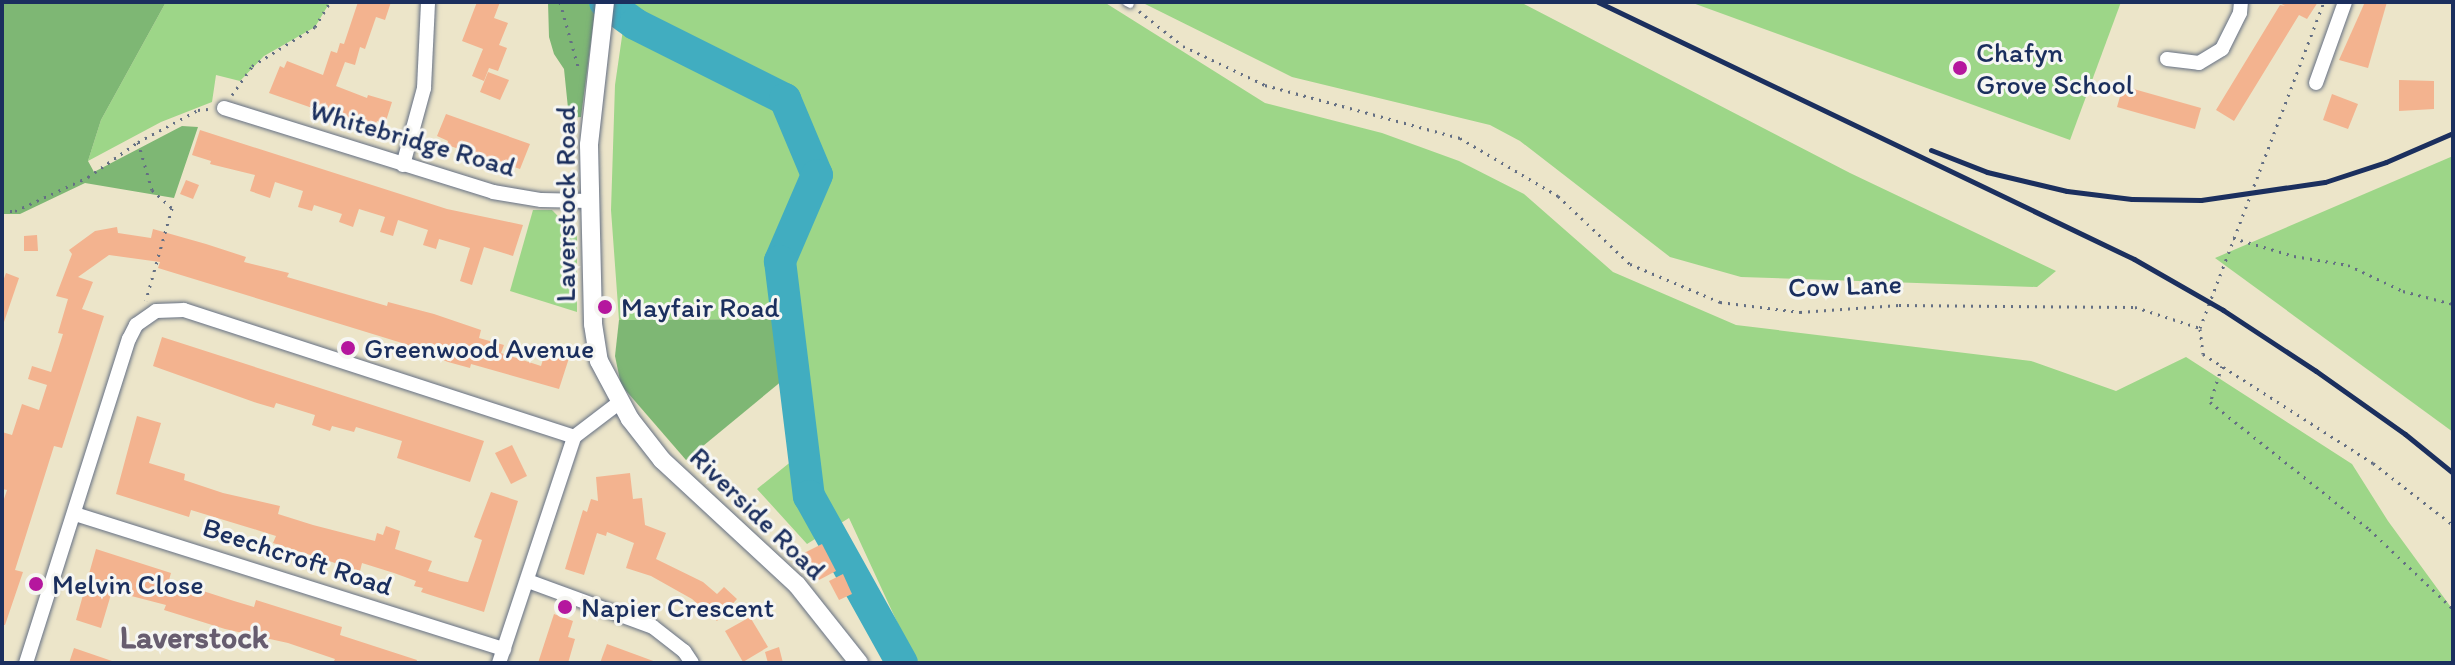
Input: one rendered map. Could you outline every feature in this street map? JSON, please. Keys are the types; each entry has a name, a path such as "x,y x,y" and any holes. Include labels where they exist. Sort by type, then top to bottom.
{"street":[{"path":"403,165 424,88 428,2"},
{"name":"Laverstock Road","path":"605,2 593,88 590,201 595,343 606,376 620,402"},
{"path":"2167,59 2199,63 2222,49 2240,13 2241,2"},
{"path":"2316,83 2345,2"},
{"name":"Whitebridge Road","path":"224,108 493,192 541,200 590,201"},
{"path":"26,663 129,339 145,317 168,308 184,310 574,437"},
{"path":"502,656 574,437 620,402"},
{"name":"Riverside Road","path":"620,402 662,460 797,585 859,663"},
{"name":"Beechcroft Road","path":"75,514 502,656"},
{"path":"528,581 653,627 669,637 692,663"}],"path":[{"path":"2,211 15,211 88,177 138,142 198,110 224,108 252,66 315,27 330,2"},
{"path":"560,2 580,77 593,88"},
{"path":"2324,2 2200,328 2203,354 2373,463 2453,525"},
{"name":"Cow Lane","path":"1128,3 1183,46 1265,85 1460,138 1558,196 1630,264 1720,302 1800,312 1899,305 2135,307 2200,328"},
{"path":"138,142 152,190 172,208 147,289 145,317"},
{"path":"2233,238 2294,256 2348,265 2403,291 2453,304"},
{"path":"2222,366 2210,402 2369,529 2453,609"}],"green space":[{"path":"2,2 166,2 101,120 88,161 94,172 182,126 198,127 174,198 85,183 20,214 2,214"},
{"path":"166,2 330,2 315,27 264,56 240,81 216,75 212,102 161,122 88,161 101,120"},
{"path":"548,2 596,2 581,117 569,118 564,69 554,54 549,37"},
{"path":"627,2 1104,2 1265,103 1382,133 1459,161 1524,194 1613,272 1736,325 2031,361 2116,391 2186,357 2352,464 2388,521 2453,610 2453,663 916,663 849,518 807,544 757,489 793,460 775,319 619,320 611,210 615,85"},
{"path":"1141,2 1520,2 1850,173 2056,271 2037,287 1741,277 1670,257 1520,141 1490,125 1292,77"},
{"name":"Chafyn Grove School","path":"1690,2 2121,2 2070,140"},
{"path":"2453,156 2453,432 2215,258"},
{"path":"533,210 552,210 577,236 577,312 510,291"},
{"path":"775,319 783,380 686,460 621,385 615,356 619,320"}],"building":[{"path":"358,2 391,2 385,20 376,17 365,49 360,47 355,65 345,62 336,86 367,98 368,95 392,102 385,124 377,121 375,126 344,119 269,93 280,66 284,68 287,61 323,75 331,51 337,53 340,43 344,44"},
{"path":"477,2 500,2 494,18 508,23 499,45 507,48 498,71 489,68 484,81 472,76 483,49 462,41"},
{"path":"2278,2 2318,2 2307,19 2299,15 2234,121 2216,110 2280,5 2285,6"},
{"path":"2365,2 2387,2 2368,68 2339,60"},
{"path":"488,72 509,80 500,100 480,92"},
{"path":"2399,80 2434,81 2434,109 2399,111"},
{"path":"2123,86 2201,108 2195,129 2117,107"},
{"path":"2332,94 2358,104 2348,129 2323,120"},
{"path":"446,114 530,144 520,169 447,145 448,141 437,136"},
{"path":"200,130 447,209 523,225 513,256 484,247 472,285 460,281 470,248 439,239 436,249 423,245 428,230 398,220 393,236 380,232 385,217 359,209 353,227 339,222 342,214 314,205 312,211 298,207 303,191 275,182 270,198 250,191 255,175 210,164 211,161 192,155"},
{"path":"186,180 199,185 193,199 180,194"},
{"path":"117,227 118,233 151,238 153,229 246,257 244,262 289,273 287,277 387,306 388,302 434,314 481,330 479,338 504,345 501,353 541,366 546,350 569,358 559,389 471,364 470,368 448,362 402,343 158,268 160,262 109,255 78,277 93,282 82,309 104,316 62,448 54,446 15,570 23,572 5,625 2,625 2,505 7,490 2,489 2,432 12,435 22,404 39,410 47,385 28,379 32,366 51,372 63,334 58,333 68,299 56,296 72,254 69,250 95,231"},
{"path":"37,235 38,251 24,251 24,236"},
{"path":"6,273 19,278 4,322 2,284"},
{"path":"162,337 484,441 470,482 397,458 402,441 356,427 354,432 332,426 330,431 312,425 315,415 276,403 274,408 257,403 153,366"},
{"path":"137,416 161,423 149,463 185,474 184,480 223,493 280,506 278,514 313,525 375,541 377,533 383,535 386,526 400,531 395,549 432,561 428,571 461,581 468,582 476,559 482,540 474,537 491,492 518,501 484,612 421,592 423,588 414,586 416,581 394,573 362,563 360,571 273,543 276,536 257,530 191,510 189,517 116,494"},
{"path":"512,445 527,476 511,484 495,453"},
{"path":"630,473 633,499 642,498 645,525 666,533 656,559 703,582 717,594 724,587 737,599 717,621 692,599 651,576 626,568 634,543 607,532 606,536 597,533 584,575 565,569 583,510 587,512 591,499 598,501 596,477"},
{"path":"822,544 836,571 819,580 800,555"},
{"path":"96,549 171,573 169,580 234,601 254,607 256,600 342,627 340,635 417,660 416,663 333,663 335,659 288,643 225,629 164,610 166,605 112,591 101,628 76,620"},
{"path":"843,574 852,594 839,600 829,581"},
{"path":"554,614 573,621 568,637 575,639 568,663 538,663"},
{"path":"750,617 768,647 743,662 725,631"},
{"path":"607,644 656,662 656,663 600,663"},
{"path":"779,647 783,663 768,663 765,652"},
{"path":"74,648 112,661 112,663 69,663"}],"waterway":[{"path":"605,2 635,24 785,99 817,175 780,261 809,496 902,663"}],"railway":[{"path":"1598,2 2134,259 2223,310 2316,371 2405,434 2453,473"},
{"path":"1931,150 1987,172 2067,191 2132,199 2201,200 2325,182 2386,162 2453,133"}],"place":[{"name":"Chafyn Grove School","path":"1960,68"},
{"name":"Mayfair Road","path":"605,307"},
{"name":"Greenwood Avenue","path":"348,348"},
{"name":"Melvin Close","path":"36,584"},
{"name":"Napier Crescent","path":"565,607"}],"district":[{"name":"Laverstock","path":"194,637"}]}
